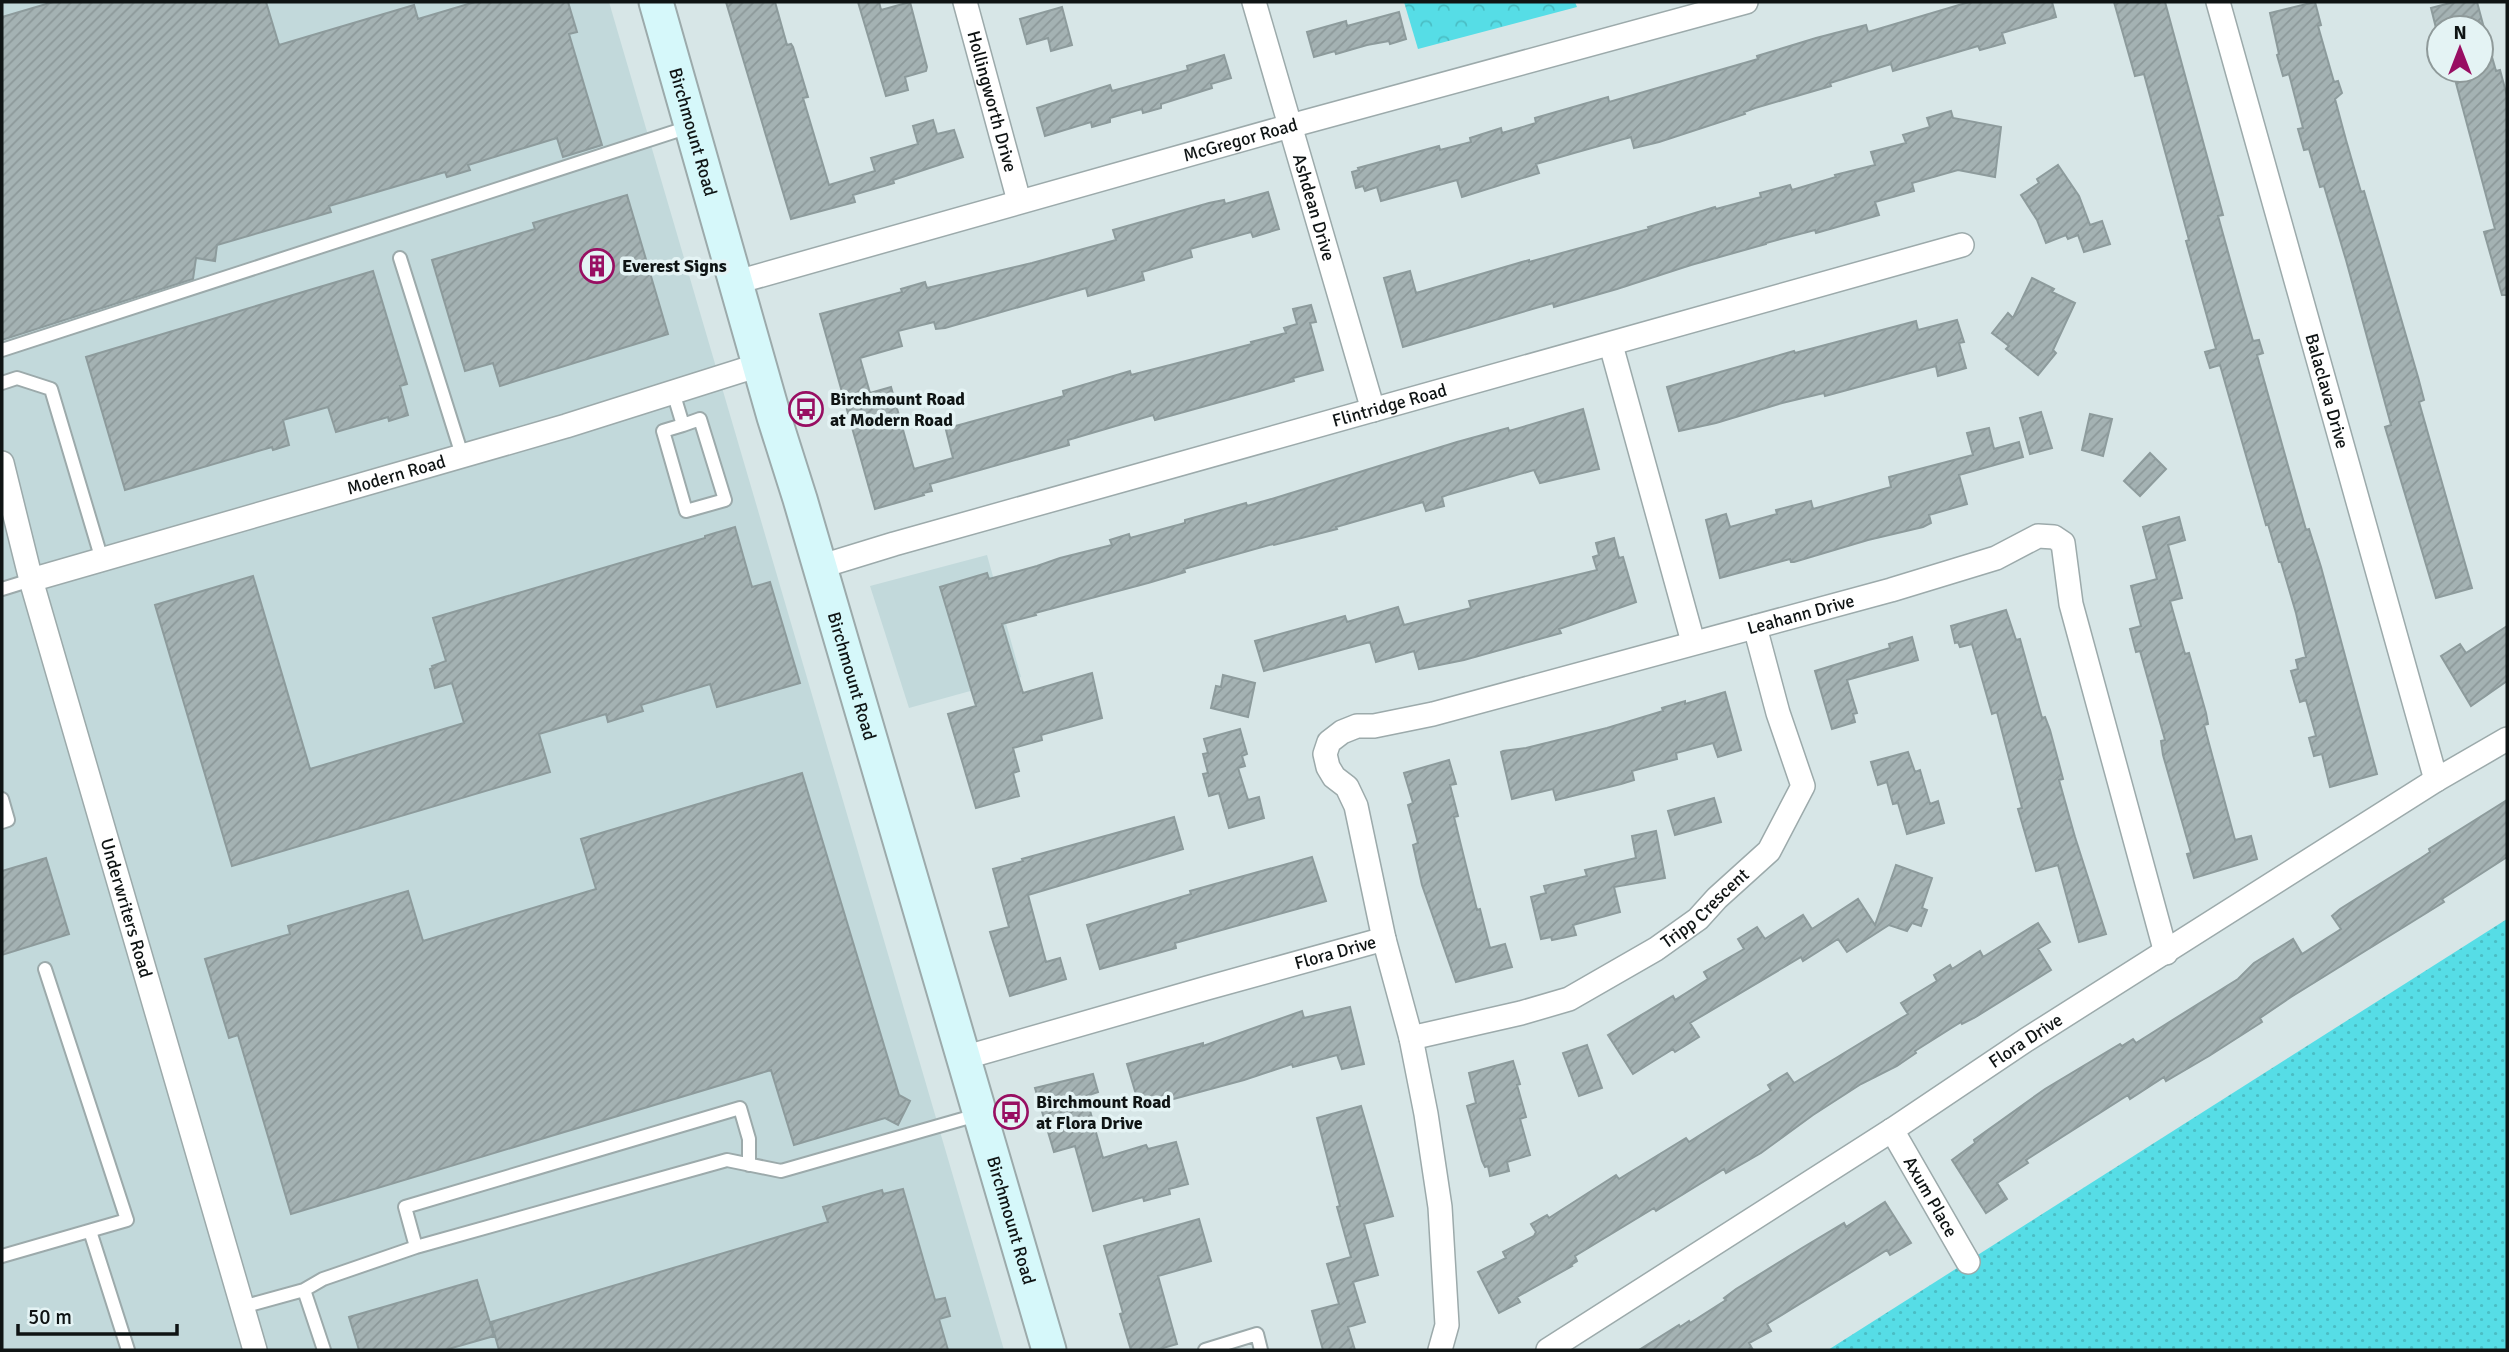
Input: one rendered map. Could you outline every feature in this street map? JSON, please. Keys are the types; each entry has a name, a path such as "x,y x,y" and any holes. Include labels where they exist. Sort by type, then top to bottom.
{"main road":[{"name":"Birchmount Road","path":"656,2 759,365 1049,1350"}],"street":[{"name":"Hollingworth Drive","path":"965,2 1019,201"},
{"name":"Ashdean Drive","path":"1254,2 1373,410"},
{"name":"McGregor Road","path":"737,282 1019,201 1746,2"},
{"name":"Balaclava Drive","path":"2218,2 2436,780"},
{"name":"Flintridge Road","path":"819,567 907,540 1962,245"},
{"path":"1611,345 1693,642"},
{"name":"Modern Road","path":"31,580 566,426 759,365"},
{"name":"Underwriters Road","path":"2,463 31,580 255,1350"},
{"name":"Leahann Drive","path":"1384,939 1356,806 1347,787 1334,777 1328,767 1325,754 1329,742 1342,732 1357,726 1374,726 1433,714 1891,590 1996,558 2038,536 2054,537 2063,543 2071,604 2166,953"},
{"name":"Tripp Crescent","path":"1411,1038 1569,999 1656,949 1698,919 1769,851 1803,786 1778,713 1755,626"},
{"name":"Flora Drive","path":"1548,1350 1892,1130 2026,1040 2436,780 2507,739"},
{"name":"Flora Drive","path":"963,1058 1384,939 1411,1038 1440,1206 1447,1325 1440,1350"},
{"name":"Axum Place","path":"1892,1130 1969,1262"}],"lane":[{"path":"2,350 692,126"},
{"path":"400,258 462,456"},
{"path":"2,383 17,378 51,389 102,560"},
{"path":"673,392 683,425"},
{"path":"700,419 725,500 686,511 663,431 683,425 700,419"},
{"path":"2,589 31,580"},
{"path":"2,799 8,820 2,822"},
{"path":"2,1256 127,1220 46,969"},
{"path":"416,1247 405,1207 740,1108 749,1139 749,1165"},
{"path":"242,1307 304,1290 323,1279 416,1247 727,1160 780,1171 981,1114"},
{"path":"90,1231 128,1350"},
{"path":"304,1290 324,1350"},
{"path":"1205,1350 1257,1334 1261,1350"}],"shaded area":[{"path":"2,2 609,2 1004,1350 2,1350"},
{"path":"987,555 1021,677 909,708 870,586"}],"green space":[{"path":"1404,2 1575,2 1577,7 1418,49"},
{"path":"2507,919 2507,1350 1828,1350"}],"building":[{"path":"53,2 266,2 279,45 414,5 418,19 475,2 568,2 577,32 569,34 602,145 563,157 557,138 468,165 470,170 447,177 445,172 329,206 331,212 217,245 215,261 196,258 193,279 2,340 2,17"},
{"path":"726,2 775,2 787,45 791,44 793,47 808,97 803,98 829,185 875,171 871,158 918,144 913,126 933,120 937,134 954,130 963,157 853,195 855,202 791,219"},
{"path":"858,2 879,2 881,10 910,2 927,67 926,71 905,77 908,90 886,96"},
{"path":"1969,2 2052,2 2056,17 2002,33 2005,43 1980,50 1978,46 1893,71 1891,64 1659,142 1634,148 1631,137 1536,164 1539,173 1462,197 1457,180 1381,201 1377,187 1365,191 1363,186 1356,188 1352,172 1359,170 1358,168 1439,146 1440,150 1471,142 1470,138 1501,128 1502,133 1536,123 1535,118 1608,97 1609,102 1758,59 1757,56 1816,38 1866,25 1868,32"},
{"path":"2114,2 2165,2 2223,215 2218,216 2253,341 2259,340 2263,353 2257,355 2306,530 2309,529 2321,567 2377,774 2330,787 2322,754 2314,756 2309,738 2316,736 2306,700 2300,702 2291,671 2298,669 2296,660 2306,657 2296,613 2281,562 2268,524 2266,525 2220,365 2210,368 2205,352 2216,349 2186,241 2189,240 2144,74 2135,76"},
{"path":"2315,2 2321,25 2318,26 2334,82 2338,81 2342,93 2335,99 2418,377 2424,400 2419,402 2472,588 2436,598 2385,427 2391,425 2346,260 2324,186 2320,187 2309,149 2304,150 2298,129 2303,128 2289,74 2283,76 2277,55 2279,54 2270,13"},
{"path":"2454,2 2477,2 2480,14 2432,14 2431,8"},
{"path":"1062,7 1072,45 1051,51 1048,38 1027,44 1020,19"},
{"path":"1399,12 1406,39 1314,57 1307,32 1346,21 1347,26"},
{"path":"1224,55 1231,78 1211,84 1212,88 1161,104 1161,108 1143,113 1142,109 1110,118 1110,122 1092,127 1091,122 1045,136 1037,108 1110,85 1112,91 1188,70 1187,66"},
{"path":"2495,68 2496,71 2500,70 2507,96 2507,295 2502,295 2484,232 2495,229 2456,84 2495,84"},
{"path":"1951,111 1953,118 2001,127 1995,177 1958,170 1912,183 1914,191 1875,202 1879,215 1816,233 1815,230 1766,243 1617,289 1554,307 1553,303 1403,347 1384,278 1410,271 1416,293 1649,229 1648,227 1715,207 1716,209 1761,197 1760,193 1790,185 1792,190 1875,165 1871,152 1906,143 1903,135 1930,127 1927,118"},
{"path":"2058,165 2079,196 2090,225 2102,221 2110,244 2084,252 2078,235 2068,239 2066,235 2046,243 2037,220 2021,195 2039,183 2037,179"},
{"path":"1268,192 1279,229 1253,237 1251,232 1190,249 1192,257 1142,272 1144,280 1088,296 1086,288 945,328 936,329 934,322 898,331 902,346 860,358 870,393 891,387 914,469 953,458 946,430 952,427 1064,396 1063,391 1130,371 1131,375 1286,333 1284,328 1297,324 1293,309 1311,305 1316,322 1310,323 1323,370 1293,378 1294,381 1155,420 1153,415 1068,440 1069,445 930,484 932,491 923,493 924,495 875,509 820,314 902,292 901,289 925,282 927,288 1032,263 1116,240 1113,230 1209,203 1224,200 1225,204"},
{"path":"627,195 668,334 500,386 493,363 465,371 432,260 535,229 533,223"},
{"path":"373,271 407,384 400,386 408,415 389,421 388,417 336,432 328,407 283,420 289,445 273,450 272,447 125,490 86,357"},
{"path":"2032,278 2075,303 2053,350 2056,353 2038,375 2006,349 2009,346 1992,333 2008,313 2013,318"},
{"path":"1957,320 1964,342 1959,343 1966,368 1938,376 1936,366 1679,431 1667,387 1794,351 1795,353 1916,321 1918,330"},
{"path":"1583,409 1599,469 1540,483 1534,470 1442,497 1444,506 1426,511 1423,502 1336,527 1337,529 1184,569 1185,572 1002,624 1023,693 1092,673 1102,718 1041,735 1042,740 1013,748 1019,771 1013,773 1019,796 976,808 948,714 976,706 940,587 987,573 989,579 1037,566 1112,545 1110,540 1129,534 1130,538 1246,503 1247,506 1457,442 1508,428 1509,431"},
{"path":"2041,412 2052,448 2030,454 2020,418"},
{"path":"2090,414 2112,419 2103,456 2082,450"},
{"path":"1989,428 1994,449 2019,442 2023,457 1959,475 1967,504 1929,515 1931,523 1923,527 1794,562 1790,559 1720,578 1706,520 1726,514 1730,527 1777,514 1776,510 1811,501 1813,509 1891,487 1889,477 1973,455 1967,433"},
{"path":"2150,453 2166,469 2140,496 2124,481"},
{"path":"2179,517 2185,540 2168,545 2182,598 2170,601 2185,654 2189,653 2206,713 2208,724 2204,725 2235,840 2251,836 2257,859 2194,878 2187,854 2191,853 2163,755 2161,741 2165,740 2140,651 2136,652 2130,629 2141,626 2131,586 2157,579 2143,527"},
{"path":"735,527 752,587 770,582 800,683 717,707 710,684 641,705 643,711 608,722 606,714 539,734 550,772 232,866 155,605 253,576 310,769 464,723 452,683 435,688 430,669 446,661 433,618"},
{"path":"1614,538 1619,558 1623,557 1636,602 1559,629 1561,633 1464,660 1419,669 1414,651 1376,662 1370,642 1264,671 1255,641 1345,616 1347,622 1398,607 1404,625 1471,608 1469,601 1597,570 1593,557 1599,555 1596,543"},
{"path":"2006,610 2016,640 2020,639 2042,718 2045,717 2050,730 2063,779 2059,780 2106,934 2079,942 2058,865 2036,871 2018,809 2022,808 1997,712 1992,714 1972,644 1960,647 1958,642 1955,643 1951,626"},
{"path":"2507,626 2507,681 2471,706 2441,656 2460,644 2466,653"},
{"path":"1912,637 1918,660 1847,680 1857,713 1853,714 1855,722 1832,729 1815,671 1890,648 1889,644"},
{"path":"1223,675 1255,683 1248,717 1211,708 1216,686 1221,687"},
{"path":"1725,692 1741,750 1718,757 1713,743 1676,753 1677,759 1632,771 1634,780 1621,784 1556,800 1553,789 1512,799 1501,752 1607,728 1663,711 1662,708"},
{"path":"1240,729 1247,754 1242,756 1245,766 1238,768 1248,800 1259,797 1264,818 1229,828 1219,793 1209,796 1203,774 1208,773 1203,754 1208,753 1204,739"},
{"path":"1908,752 1915,772 1920,770 1930,804 1938,801 1944,823 1907,834 1898,803 1893,804 1887,782 1878,785 1871,762"},
{"path":"1449,760 1456,784 1450,785 1458,816 1454,817 1477,910 1480,909 1490,948 1505,944 1512,967 1456,982 1422,885 1413,845 1418,843 1408,805 1413,803 1404,773"},
{"path":"802,773 899,1095 910,1101 898,1125 885,1118 794,1145 771,1070 291,1214 238,1035 229,1038 205,959 290,934 288,926 408,891 423,941 596,889 581,839"},
{"path":"1714,798 1721,822 1675,835 1668,811"},
{"path":"2507,800 2507,857 2442,899 2444,902 2291,997 2260,1018 2262,1022 2209,1056 2166,1081 2164,1077 2130,1099 2128,1095 2026,1160 2028,1163 1997,1183 2007,1199 1986,1213 1952,1160 1975,1143 1974,1140 2045,1089 2120,1044 2122,1046 2133,1039 2136,1043 2238,979 2254,963 2293,939 2302,954 2341,929 2332,916 2340,909"},
{"path":"1174,817 1183,849 1028,895 1046,962 1060,958 1066,979 1010,996 990,932 1009,927 993,869"},
{"path":"1656,831 1665,878 1614,887 1620,912 1573,925 1576,935 1552,940 1551,937 1541,939 1531,897 1546,893 1544,886 1587,876 1585,870 1636,858 1632,836"},
{"path":"1312,857 1326,901 1175,943 1176,948 1100,969 1087,925 1191,894 1190,891"},
{"path":"46,858 69,934 2,955 2,871"},
{"path":"1896,865 1932,878 1922,908 1927,910 1921,926 1912,923 1907,931 1889,925 1847,952 1838,939 1803,961 1801,957 1690,1023 1699,1037 1675,1052 1673,1049 1633,1074 1608,1035 1673,996 1675,1000 1708,979 1704,972 1744,949 1738,939 1757,927 1765,939 1803,915 1812,929 1858,899 1875,925"},
{"path":"2038,923 2050,942 2038,949 2051,970 1974,1018 1962,1024 1961,1022 1915,1051 1916,1053 1897,1066 1861,1084 1761,1153 1726,1173 1724,1169 1575,1256 1577,1261 1572,1266 1517,1297 1520,1302 1499,1313 1478,1272 1506,1258 1503,1252 1534,1236 1536,1232 1531,1224 1547,1215 1549,1218 1616,1175 1619,1179 1686,1138 1689,1142 1771,1090 1768,1085 1787,1073 1794,1083 1908,1014 1901,1003 1937,981 1934,975 1950,965 1952,969 1980,951 1983,957"},
{"path":"1350,1007 1364,1064 1342,1069 1337,1055 1293,1067 1292,1064 1140,1108 1127,1064 1203,1043 1203,1046 1302,1011 1304,1018"},
{"path":"1587,1045 1602,1088 1579,1096 1563,1053"},
{"path":"1513,1061 1526,1117 1520,1119 1530,1155 1507,1162 1509,1171 1490,1176 1488,1166 1485,1167 1482,1161 1467,1106 1476,1103 1469,1073"},
{"path":"1093,1074 1098,1092 1086,1096 1103,1158 1146,1145 1148,1149 1176,1142 1188,1184 1169,1189 1170,1194 1144,1201 1143,1197 1093,1211 1075,1146 1054,1152 1035,1088"},
{"path":"1361,1106 1393,1216 1364,1224 1378,1275 1353,1282 1365,1322 1348,1327 1355,1350 1323,1350 1312,1311 1339,1304 1327,1264 1351,1257 1317,1118"},
{"path":"903,1189 935,1300 945,1298 950,1316 939,1319 948,1350 499,1350 491,1322 828,1222 823,1207 882,1190 883,1194"},
{"path":"1885,1202 1911,1243 1890,1255 1887,1250 1767,1324 1771,1331 1749,1343 1753,1350 1639,1350 1679,1325 1680,1327 1689,1321 1690,1323 1726,1300 1724,1298 1736,1289 1802,1248 1844,1223 1846,1227"},
{"path":"1199,1219 1211,1261 1158,1276 1177,1344 1156,1350 1131,1350 1104,1246"},
{"path":"477,1280 494,1336 445,1350 359,1350 349,1317"}],"place":[{"name":"Everest Signs","path":"597,266"},
{"name":"Birchmount Road at Modern Road","path":"806,409"},
{"name":"Birchmount Road at Flora Drive","path":"1011,1112"}]}
